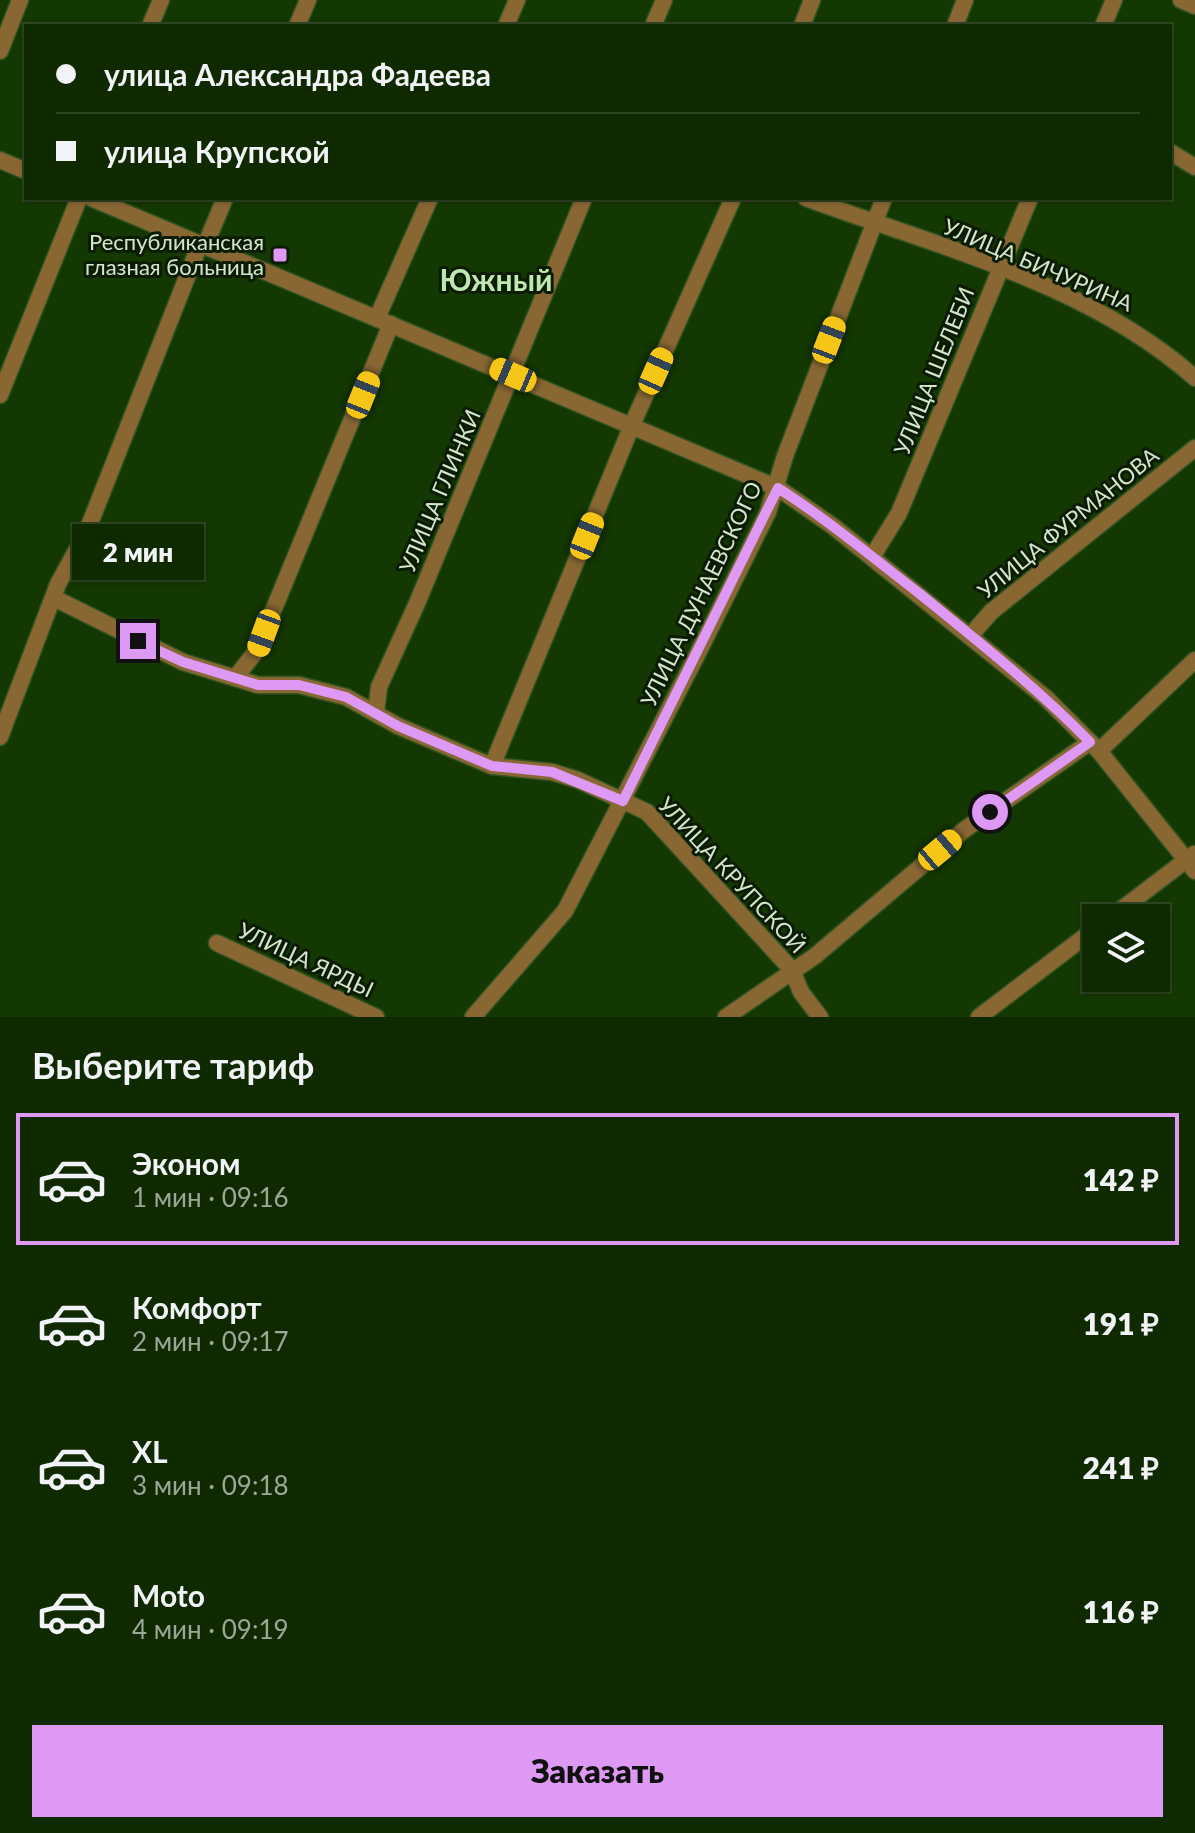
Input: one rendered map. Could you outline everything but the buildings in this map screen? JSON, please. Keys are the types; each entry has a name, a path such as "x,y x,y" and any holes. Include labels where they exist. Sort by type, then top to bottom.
{"street":[{"path":"0,51 20,0"},
{"path":"151,24 161,0"},
{"path":"298,24 308,0"},
{"path":"507,24 517,0"},
{"path":"654,24 664,0"},
{"path":"803,24 812,0"},
{"path":"956,24 965,0"},
{"path":"1104,24 1114,0"},
{"path":"1181,0 1195,6"},
{"path":"1172,153 1195,167"},
{"path":"0,160 24,170"},
{"path":"0,395 78,200"},
{"path":"96,200 778,488 872,557 1046,698 1094,747 1192,861 1130,904"},
{"path":"0,737 58,584 87,531 224,200"},
{"path":"235,678 257,650 429,200"},
{"name":"УЛИЦА ГЛИНКИ","path":"376,712 379,687 513,375 583,200"},
{"path":"492,766 632,425 732,200"},
{"name":"УЛИЦА БИЧУРИНА","path":"811,200 999,268 1108,315 1156,343 1195,378"},
{"name":"УЛИЦА ДУНАЕВСКОГО","path":"473,1017 565,911 623,801 778,488 785,456 883,200"},
{"name":"УЛИЦА ШЕЛЕБИ","path":"872,557 899,513 1029,200"},
{"name":"УЛИЦА ФУРМАНОВА","path":"971,635 991,612 1195,448"},
{"name":"УЛИЦА КРУПСКОЙ","path":"54,598 183,662 258,685 299,685 346,697 398,726 492,766 552,772 647,812 792,970 801,992 820,1017"},
{"path":"726,1017 844,932 964,830 1094,747 1195,660"},
{"path":"979,1017 1082,939"},
{"name":"УЛИЦА ЯРДЫ","path":"217,943 376,1017"}],"place":[{"name":"Республиканская глазная больница","path":"280,255"}],"district":[{"name":"Южный","path":"496,281"}],"route":[{"path":"138,641 183,662 258,685 299,685 346,697 362,703 398,726 492,766 552,772 578,780 623,801 778,488 834,527 971,635 1046,698 1090,742 990,812"}]}
